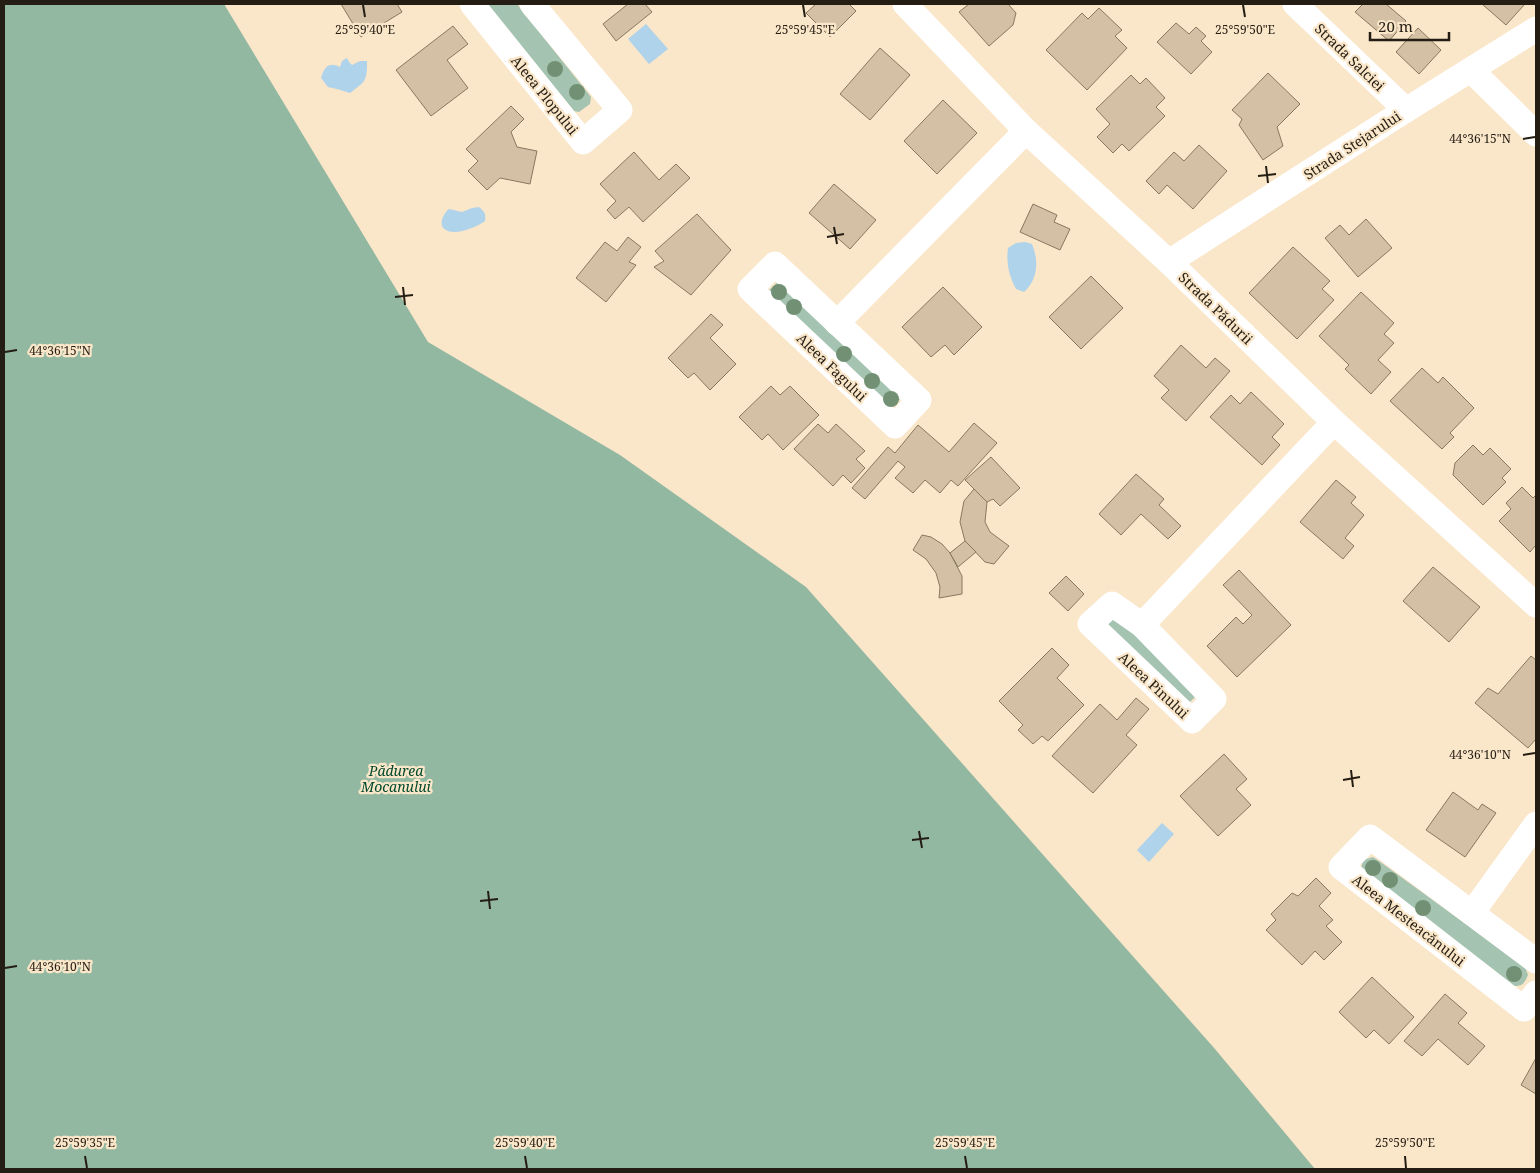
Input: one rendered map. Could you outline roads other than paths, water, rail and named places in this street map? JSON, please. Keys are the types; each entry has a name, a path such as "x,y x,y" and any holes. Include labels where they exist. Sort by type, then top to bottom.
{"street":[{"name":"Aleea Plopului","path":"472,4 582,142 620,110 540,7"},
{"name":"Strada Pădurii","path":"905,4 1026,131 1169,262 1334,422 1536,604"},
{"name":"Strada Salciei","path":"1294,4 1406,110"},
{"name":"Strada Stejarului","path":"1169,262 1536,29"},
{"path":"1471,70 1536,134"},
{"path":"837,323 1026,131"},
{"name":"Aleea Fagului","path":"775,264 837,323 919,400 895,426 750,289 775,264"},
{"path":"1142,625 1334,422"},
{"name":"Aleea Pinului","path":"1112,604 1142,625 1214,699 1192,721 1090,624 1112,604"},
{"path":"1472,913 1536,824"},
{"name":"Aleea Mesteacănului","path":"1536,961 1370,837 1341,867 1524,1009 1536,993"}],"water":[{"path":"646,24 668,49 649,64 628,39"},
{"path":"347,58 352,65 360,61 367,61 366,77 350,93 328,87 321,78 328,66 336,65 340,67 342,61"},
{"path":"479,207 484,212 485,221 472,228 455,232 450,232 443,228 442,219 449,209 462,212"},
{"path":"1025,242 1032,244 1036,257 1036,270 1029,287 1024,292 1016,289 1010,274 1007,254 1008,248 1016,243"},
{"path":"1162,823 1174,834 1149,862 1137,850"}],"park label":[{"name":"Pădurea Mocanului","path":"396,778"}]}
